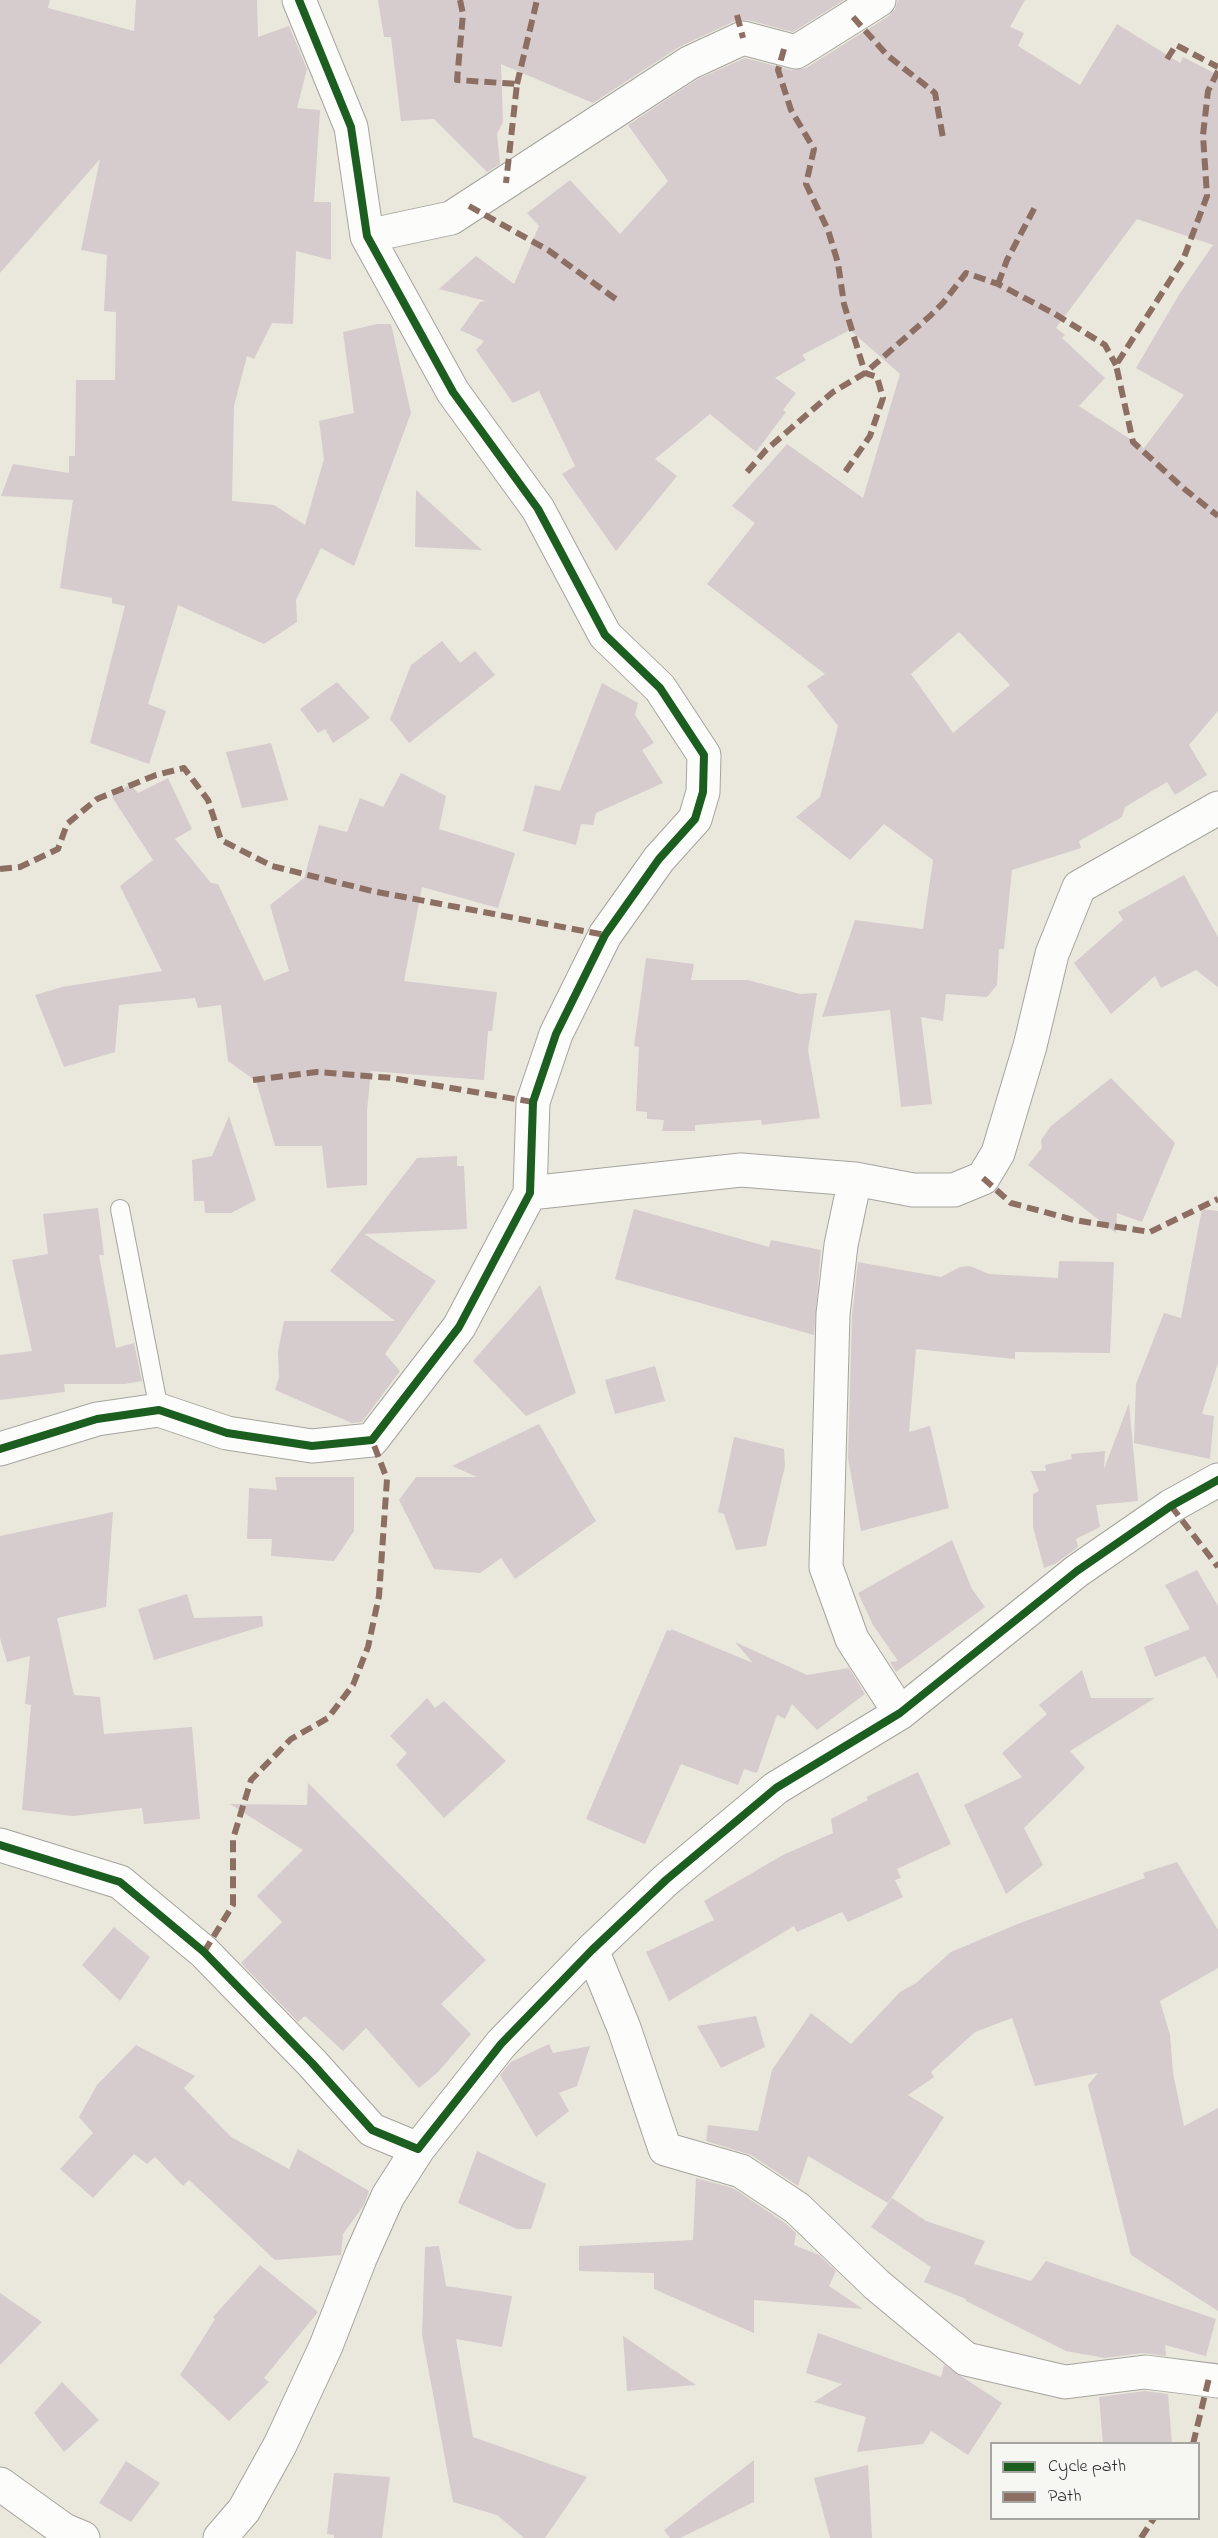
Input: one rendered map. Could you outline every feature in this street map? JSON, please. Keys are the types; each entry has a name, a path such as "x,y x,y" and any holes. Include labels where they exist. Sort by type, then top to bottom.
{"street":[{"path":"0,1449 97,1419 159,1410 227,1433 312,1446 372,1440 459,1327 530,1193 533,1102 556,1034 605,935 658,859 695,819 703,792 704,755 660,688 605,635 538,509 453,392 367,236 351,127 299,0"},
{"path":"367,236 451,218 689,63 743,38 796,52 879,0"},
{"path":"530,1193 741,1170 855,1179 913,1190 954,1190 983,1178 1002,1142 1030,1046 1052,954 1079,887 1218,808"},
{"path":"855,1179 841,1245 833,1314 826,1567 852,1639 900,1713"},
{"path":"220,2538 243,2510 280,2445 326,2346 361,2256 388,2196 418,2149 501,2044 592,1950 666,1880 776,1788 900,1713 1077,1571 1171,1506 1218,1480"},
{"path":"0,1845 120,1882 204,1952 312,2063 372,2130 418,2149"},
{"path":"592,1950 624,2028 665,2149 741,2171 797,2208 877,2285 966,2358 1065,2382 1145,2372 1218,2381"},
{"path":"0,2484 63,2530 84,2538"}],"lane":[{"path":"120,1209 159,1410"}],"building":[{"path":"0,0 50,0 48,8 134,31 136,0 257,0 258,37 289,26 307,69 297,108 320,110 314,202 331,202 331,260 296,251 293,324 272,323 254,359 247,356 234,406 232,501 274,505 305,525 324,459 319,421 354,413 343,332 377,324 391,324 411,413 354,566 321,548 296,600 297,622 264,644 178,605 148,704 166,711 149,764 90,743 125,606 112,603 112,598 60,588 73,500 1,496 13,464 69,473 69,456 75,456 76,380 115,380 116,312 104,311 107,255 81,250 100,159 0,273"},
{"path":"378,0 844,0 793,32 748,20 735,21 679,47 593,103 501,64 503,122 497,134 500,164 487,172 434,119 401,121 391,37 384,37"},
{"path":"898,0 1025,0 1010,27 1024,33 1018,46 1080,85 1117,24 1180,63 1183,57 1218,75 1218,711 1189,745 1207,775 1175,795 1167,782 1125,807 1122,817 1079,841 1081,848 1012,870 1004,949 999,949 997,985 987,997 946,994 943,1021 921,1017 932,1104 901,1107 890,1010 822,1017 855,920 923,929 933,860 884,824 850,860 796,817 820,797 838,726 807,686 825,674 707,584 755,523 732,506 787,444 863,498 900,374 850,330 802,355 806,360 775,378 796,393 783,410 786,412 756,452 710,414 655,459 677,476 616,551 562,474 575,466 539,391 513,403 476,350 484,341 460,330 480,302 486,301 439,289 476,256 514,284 539,226 527,213 570,180 620,234 668,181 628,125 698,79 745,58 791,70 806,68 889,16","holes":["1137,219 1213,245 1180,293 1136,368 1184,395 1144,448 1079,406 1105,378 1062,338 1065,335 1056,328","959,632 1010,685 953,733 911,674"]},
{"path":"416,490 482,550 415,547"},
{"path":"442,641 460,663 475,651 495,675 409,743 390,719 411,665"},
{"path":"337,682 370,718 333,743 325,729 318,733 300,709"},
{"path":"602,683 638,703 635,715 654,743 642,750 663,783 596,813 593,825 581,824 576,845 523,831 535,785 560,791"},
{"path":"271,743 288,800 242,808 226,752"},
{"path":"401,773 446,796 439,829 515,853 498,908 422,887 404,981 497,992 492,1031 488,1031 484,1080 371,1071 367,1110 367,1185 327,1188 322,1146 275,1146 256,1081 228,1061 221,1005 198,1008 195,998 119,1005 115,1052 64,1067 35,995 62,987 162,971 120,886 153,860 112,797 130,784 138,793 168,778 192,829 175,839 211,883 218,884 264,981 289,971 270,905 304,878 319,825 347,832 360,798 383,807"},
{"path":"1184,875 1218,937 1218,987 1196,970 1161,988 1155,976 1111,1014 1074,963 1123,920 1118,912"},
{"path":"646,958 694,964 691,980 748,980 800,994 817,993 808,1050 820,1118 762,1125 761,1120 695,1125 695,1131 662,1131 664,1120 647,1119 647,1112 636,1111 639,1047 634,1046"},
{"path":"1111,1078 1175,1143 1142,1222 1117,1213 1116,1233 1028,1165 1042,1148 1041,1140 1051,1126"},
{"path":"229,1116 256,1200 231,1213 205,1213 204,1201 194,1201 192,1160 212,1156"},
{"path":"457,1156 457,1166 464,1166 467,1229 364,1234 436,1281 385,1354 400,1371 362,1422 352,1423 275,1390 279,1377 278,1352 284,1321 395,1321 330,1271 417,1158"},
{"path":"98,1208 104,1255 99,1255 116,1348 134,1343 142,1381 125,1384 64,1384 65,1392 0,1400 0,1355 32,1351 12,1260 48,1254 43,1214"},
{"path":"634,1209 769,1247 771,1240 821,1250 814,1335 615,1279"},
{"path":"1202,1209 1218,1211 1218,1363 1202,1414 1214,1416 1210,1459 1134,1443 1136,1384 1164,1313 1181,1318"},
{"path":"1059,1261 1114,1262 1110,1353 1015,1352 1015,1359 916,1349 909,1432 930,1426 949,1508 861,1531 848,1458 852,1315 858,1262 941,1277 960,1267 970,1266 989,1274 1058,1278"},
{"path":"540,1285 576,1393 526,1416 473,1361"},
{"path":"655,1366 665,1401 615,1414 605,1380"},
{"path":"1129,1403 1138,1501 1096,1505 1100,1527 1076,1539 1078,1547 1055,1564 1044,1568 1033,1527 1033,1494 1039,1491 1031,1471 1046,1471 1045,1465 1072,1459 1071,1454 1105,1451 1104,1469"},
{"path":"539,1424 596,1521 515,1579 501,1558 480,1573 434,1569 399,1500 416,1477 477,1477 452,1466"},
{"path":"734,1437 784,1449 785,1466 766,1546 736,1550 724,1514 718,1512"},
{"path":"275,1477 354,1477 354,1531 334,1561 271,1556 272,1539 247,1539 249,1488 277,1490"},
{"path":"113,1512 106,1607 57,1618 74,1695 100,1697 104,1734 192,1727 200,1819 144,1824 142,1808 73,1816 22,1810 31,1705 25,1704 30,1656 7,1662 0,1638 0,1536"},
{"path":"952,1540 972,1589 985,1607 896,1672 890,1662 898,1661 873,1625 858,1593"},
{"path":"1197,1570 1218,1606 1218,1679 1205,1656 1155,1677 1144,1647 1190,1629 1165,1585"},
{"path":"187,1594 194,1618 262,1616 263,1626 154,1660 138,1609"},
{"path":"671,1629 753,1663 735,1642 807,1675 849,1668 865,1694 817,1730 792,1704 785,1719 777,1715 757,1773 744,1769 738,1785 681,1764 645,1844 586,1819 667,1630 671,1631"},
{"path":"1082,1670 1091,1698 1155,1698 1070,1751 1085,1768 1024,1828 1043,1865 1006,1894 964,1805 1022,1777 1002,1753 1047,1714 1039,1705"},
{"path":"427,1698 435,1708 444,1701 506,1761 444,1818 396,1765 407,1753 390,1736"},
{"path":"918,1772 951,1844 897,1869 901,1878 895,1880 903,1897 848,1922 842,1912 797,1932 794,1926 669,2001 646,1952 714,1920 704,1901 783,1855 833,1833 831,1819 868,1800 866,1797"},
{"path":"308,1783 486,1960 441,2004 471,2034 438,2072 419,2088 366,2028 343,2051 305,2016 298,2022 241,1963 282,1922 257,1896 303,1850 230,1804 307,1805"},
{"path":"1177,1862 1218,1930 1218,1968 1160,2001 1170,2035 1173,2073 1184,2126 1218,2108 1218,2311 1131,2255 1088,2085 1098,2073 1035,2086 1012,2018 975,2032 931,2072 934,2077 908,2095 944,2117 888,2203 808,2156 798,2186 751,2155 706,2141 708,2125 758,2131 772,2070 811,2013 851,2044 900,1992 916,1983 951,1952 1020,1923 1145,1878 1143,1873"},
{"path":"114,1927 150,1957 120,2001 82,1965"},
{"path":"756,2016 765,2047 721,2068 697,2026"},
{"path":"549,2044 553,2053 590,2046 577,2086 559,2093 569,2111 536,2137 500,2075 511,2062"},
{"path":"136,2045 195,2076 184,2088 231,2137 289,2169 298,2149 369,2191 364,2205 343,2234 341,2255 275,2260 189,2180 183,2186 155,2157 147,2164 134,2154 93,2198 60,2169 93,2133 79,2117 97,2085"},
{"path":"477,2151 546,2184 531,2229 517,2229 458,2203"},
{"path":"696,2178 733,2188 785,2223 796,2233 794,2245 819,2255 836,2271 829,2286 863,2309 754,2300 754,2333 654,2289 654,2273 579,2271 579,2246 693,2240"},
{"path":"892,2198 926,2221 985,2241 974,2264 1031,2281 1046,2261 1216,2319 1206,2356 1165,2345 1166,2356 1143,2353 1105,2358 1066,2351 966,2299 924,2282 931,2267 871,2227"},
{"path":"439,2246 446,2286 512,2296 502,2347 456,2339 473,2437 587,2477 545,2538 524,2538 497,2515 453,2502 422,2335 425,2247"},
{"path":"260,2265 318,2312 264,2378 269,2382 229,2421 180,2375 215,2319 213,2317"},
{"path":"0,2293 42,2322 0,2365"},
{"path":"818,2333 941,2377 944,2365 1002,2403 968,2455 931,2431 923,2444 857,2452 866,2417 814,2402 842,2384 806,2373"},
{"path":"623,2336 696,2385 627,2391"},
{"path":"62,2382 99,2420 64,2452 34,2413"},
{"path":"1145,2391 1168,2394 1172,2442 1103,2442 1099,2397"},
{"path":"754,2460 754,2502 680,2538 670,2538 664,2530"},
{"path":"126,2461 160,2483 131,2522 99,2503"},
{"path":"868,2465 872,2538 830,2538 814,2478"},
{"path":"334,2473 390,2477 382,2538 334,2538 334,2535 327,2534"}],"marked path":[{"path":"460,0 463,14 457,80 517,84 506,183"},
{"path":"517,84 537,0"},
{"path":"737,15 743,38"},
{"path":"853,17 887,55 935,93 943,138"},
{"path":"1167,59 1176,45 1218,67"},
{"path":"784,49 778,70 791,110 814,149 806,184 828,230 838,263 844,304 865,373 877,377 883,398 870,436 843,475"},
{"path":"1218,71 1208,91 1203,135 1207,196 1183,260 1116,365 1133,442 1218,516"},
{"path":"469,206 548,250 617,300"},
{"path":"998,284 1007,260 1035,207"},
{"path":"747,472 766,450 833,392 865,373 930,316 966,273 998,284 1055,314 1105,345 1116,365"},
{"path":"0,869 20,867 58,849 67,824 97,799 156,775 184,768 208,800 221,840 272,866 372,891 605,935"},
{"path":"253,1080 317,1072 392,1078 533,1102"},
{"path":"983,1178 1011,1203 1074,1220 1150,1232 1218,1199"},
{"path":"204,1952 233,1905 233,1839 251,1780 291,1739 328,1718 353,1685 368,1647 379,1596 387,1479 372,1440"},
{"path":"1171,1506 1218,1567"},
{"path":"1193,2442 1209,2378"},
{"path":"1141,2538 1153,2520"}],"cycle path":[{"path":"0,1449 97,1419 159,1410 227,1433 312,1446 372,1440 459,1327 530,1193 533,1102 556,1034 605,935 659,859 695,819 703,792 704,755 660,688 605,635 538,509 453,392 367,236 351,127 299,0"},
{"path":"0,1845 120,1882 204,1952 312,2063 372,2130 418,2149 501,2044 592,1950 666,1880 776,1788 900,1713 1077,1571 1171,1506 1218,1480"}]}
